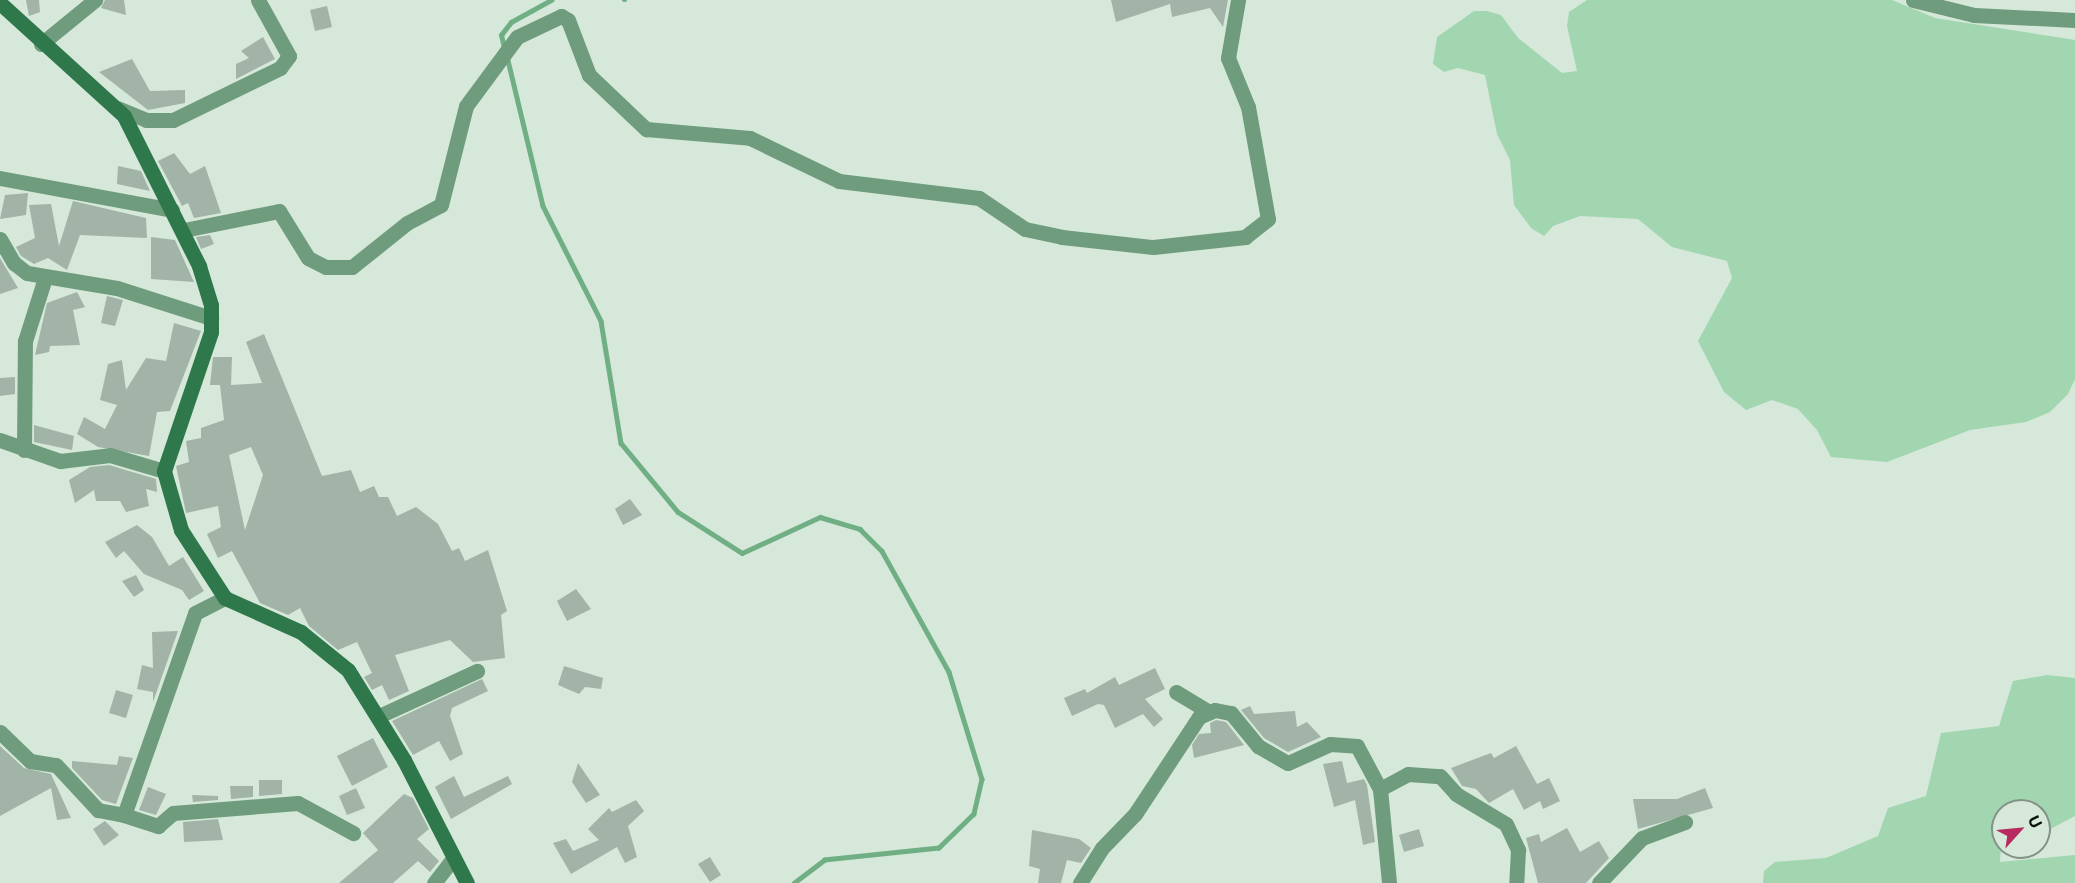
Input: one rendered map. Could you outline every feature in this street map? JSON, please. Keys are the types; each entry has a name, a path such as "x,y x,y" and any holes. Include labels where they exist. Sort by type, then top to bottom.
{"street":[{"path":"41,44 95,0"},
{"path":"120,112 146,120 173,120 280,68 289,56 258,0"},
{"path":"183,230 279,211 308,258 326,267 352,267 407,223 441,205 461,117 512,44 537,24 565,17 589,75 646,129 750,138 862,188 969,196 990,203 1032,231 1152,247 1245,237 1267,223 1248,107 1228,54 1239,17 1238,0"},
{"path":"1913,0 1974,15 2075,20"},
{"path":"0,3 41,44 120,112 139,141 183,230 212,318 164,471 181,530 225,598 302,632 328,650 379,716 467,883"},
{"path":"0,178 172,210"},
{"path":"0,239 17,266 45,278 117,288 212,318"},
{"path":"24,450 25,341 36,293 45,278"},
{"path":"0,440 60,461 110,455 164,471"},
{"path":"124,815 195,613 225,598"},
{"path":"379,716 477,671"},
{"path":"1176,692 1209,712 1231,713 1258,746 1288,763 1330,744 1355,743 1380,789 1389,883"},
{"path":"1080,883 1102,848 1135,814 1199,717 1209,712"},
{"path":"0,732 28,760 56,765 98,810 124,815 158,826 173,813 298,803 353,834"},
{"path":"1380,789 1408,774 1440,776 1453,792 1506,824 1518,850 1516,883"},
{"path":"1599,883 1642,838 1685,822"},
{"path":"434,883 453,860"}],"green space":[{"path":"1587,0 1892,0 1935,18 2075,40 2075,379 2068,394 2050,412 2026,422 1970,430 1887,462 1831,457 1817,430 1798,409 1772,400 1746,410 1724,392 1698,341 1732,278 1727,261 1672,247 1638,219 1580,216 1553,226 1544,236 1531,228 1514,205 1510,160 1497,134 1485,75 1458,68 1444,72 1433,64 1437,37 1474,11 1487,11 1501,15 1518,38 1562,73 1577,71 1567,26 1569,12"},
{"path":"2047,675 2075,678 2075,816 2051,829 2051,799 1991,799 1991,859 2000,859 2000,862 2075,855 2075,883 1763,883 1764,871 1775,862 1826,858 1878,836 1888,808 1926,796 1941,733 1999,726 2013,681"}],"building":[{"path":"26,0 39,0 40,12 29,16"},
{"path":"105,0 124,0 126,15 101,8"},
{"path":"1111,0 1228,0 1223,27 1210,8 1172,17 1170,4 1116,22"},
{"path":"327,6 332,27 315,31 310,10"},
{"path":"263,37 275,59 236,79 236,64 249,58 241,51"},
{"path":"132,59 150,91 185,90 185,103 148,110 99,72"},
{"path":"174,153 190,174 205,166 221,213 194,218 188,203 182,206 158,161"},
{"path":"118,166 141,171 150,191 117,184"},
{"path":"28,193 26,215 0,219 5,195"},
{"path":"73,201 146,218 147,238 80,235 67,270 48,258 34,264 21,256 16,247 35,238 29,205 51,204 59,246"},
{"path":"210,235 214,244 201,249 196,237"},
{"path":"151,237 175,240 194,282 151,279"},
{"path":"0,258 18,288 0,294"},
{"path":"77,292 85,307 73,310 80,345 50,346 49,352 35,355 47,303"},
{"path":"107,296 123,300 115,326 101,323"},
{"path":"174,323 201,331 170,411 157,412 149,456 98,447 77,434 84,417 105,429 117,405 100,400 108,364 122,360 126,390 146,358 166,361"},
{"path":"264,334 322,476 351,470 360,492 374,486 379,497 388,497 397,516 416,507 438,524 452,551 459,548 465,561 488,550 507,611 501,615 505,658 473,662 450,640 395,655 409,691 389,700 382,685 372,690 364,677 372,673 357,642 338,650 309,626 300,608 288,615 260,603 232,551 218,558 207,534 221,527 218,506 186,513 176,466 189,462 186,441 201,438 201,428 224,420 220,385 210,385 213,357 232,357 231,385 262,383 246,342","holes":["251,447 263,475 245,530 229,455"]},
{"path":"15,377 15,394 0,396 0,378"},
{"path":"34,425 74,436 72,450 34,442"},
{"path":"109,465 156,479 157,492 146,489 149,506 126,512 120,501 96,501 94,490 75,503 69,480 90,467"},
{"path":"630,499 642,515 623,525 615,509"},
{"path":"137,525 152,537 169,566 183,557 204,591 189,600 182,590 144,574 124,551 116,558 105,542"},
{"path":"136,575 144,590 134,597 122,581"},
{"path":"576,589 591,609 567,621 557,601"},
{"path":"178,631 153,702 153,692 137,689 142,665 153,668 152,632"},
{"path":"564,666 603,678 601,689 585,687 579,694 558,685"},
{"path":"1155,668 1165,689 1145,699 1163,719 1154,727 1143,714 1115,728 1104,705 1098,704 1072,716 1064,698 1085,689 1087,693 1115,677 1119,685"},
{"path":"482,679 488,691 452,708 450,716 463,754 450,761 439,741 413,755 392,721"},
{"path":"116,690 133,695 126,718 109,713"},
{"path":"1250,706 1254,714 1295,711 1297,727 1307,722 1321,737 1288,752 1264,738 1241,710"},
{"path":"1216,720 1226,722 1244,745 1194,758 1192,745 1199,734 1211,733 1210,723"},
{"path":"373,738 388,767 352,786 337,756"},
{"path":"0,746 24,768 51,774 71,818 57,820 51,788 0,816"},
{"path":"1516,746 1537,784 1549,778 1560,801 1543,809 1540,801 1524,810 1513,789 1489,803 1476,789 1462,786 1451,768 1491,753 1494,758"},
{"path":"119,756 133,758 116,804 102,800 72,768 72,761 117,765"},
{"path":"1342,761 1347,783 1364,779 1367,785 1375,842 1363,845 1355,800 1334,807 1323,764"},
{"path":"578,763 600,795 586,803 572,782"},
{"path":"454,776 464,797 508,776 512,784 451,819 435,787"},
{"path":"259,780 282,780 282,794 259,796"},
{"path":"230,786 253,786 253,797 231,799"},
{"path":"148,787 166,794 156,815 139,810"},
{"path":"356,788 365,808 347,815 339,796"},
{"path":"1705,788 1713,808 1638,829 1633,799 1677,799"},
{"path":"404,794 413,798 429,829 417,839 439,861 430,872 418,861 393,883 339,883 378,850 363,833"},
{"path":"192,795 218,796 218,800 193,802"},
{"path":"636,800 644,811 628,826 637,857 625,863 617,847 571,874 553,843 566,839 573,851 599,840 588,829 609,808 612,812"},
{"path":"218,819 223,840 184,842 183,822"},
{"path":"105,821 119,835 104,846 93,829"},
{"path":"1567,828 1580,852 1599,841 1609,858 1586,883 1538,883 1526,838 1539,834 1541,842"},
{"path":"1419,829 1424,846 1404,852 1399,835"},
{"path":"1032,830 1079,839 1091,848 1081,863 1067,860 1061,883 1038,883 1040,869 1029,866"},
{"path":"710,857 721,875 710,882 698,864"}],"waterway":[{"path":"504,48 501,35 511,22 551,0"},
{"path":"507,56 543,206 601,321 621,443 678,512 742,553 820,517 860,529 882,551 949,672 982,779 974,814 939,848 825,860 795,883"}]}
